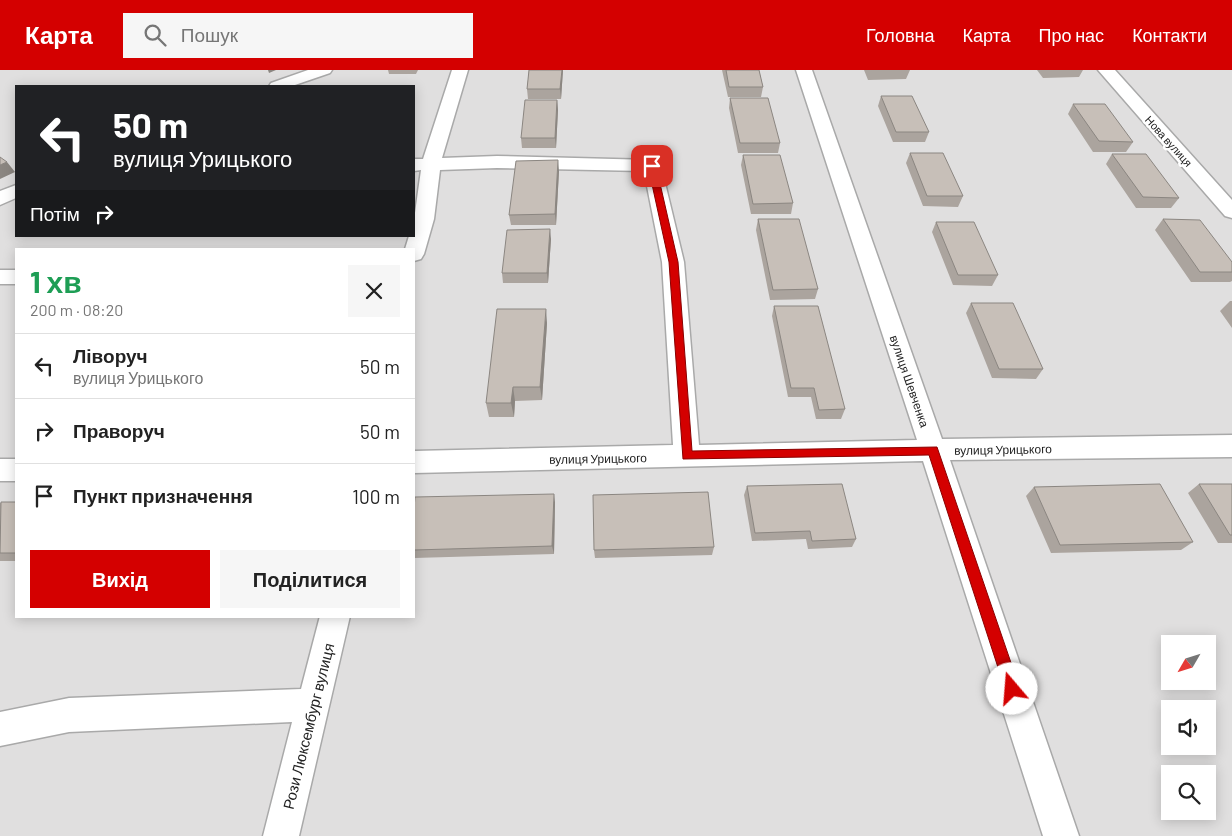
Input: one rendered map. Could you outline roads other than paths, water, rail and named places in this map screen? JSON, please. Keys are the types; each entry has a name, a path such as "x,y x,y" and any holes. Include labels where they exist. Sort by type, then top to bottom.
{"street":[{"path":"280,85 324,70"},
{"path":"415,250 424,219 422,164 455,93 460,70"},
{"name":"вулиця Шевченка","path":"804,70 1061,836"},
{"name":"Нова вулиця","path":"1106,70 1232,212"},
{"path":"422,164 497,162 652,166 674,262 687,456"},
{"path":"0,199 15,192"},
{"path":"0,277 15,278"},
{"name":"вулиця Урицького","path":"415,462 933,450 1232,446"},
{"path":"0,470 15,470"},
{"name":"Рози Люксембург вулиця","path":"281,836 335,618"},
{"path":"0,729 69,715 313,705"}]}
